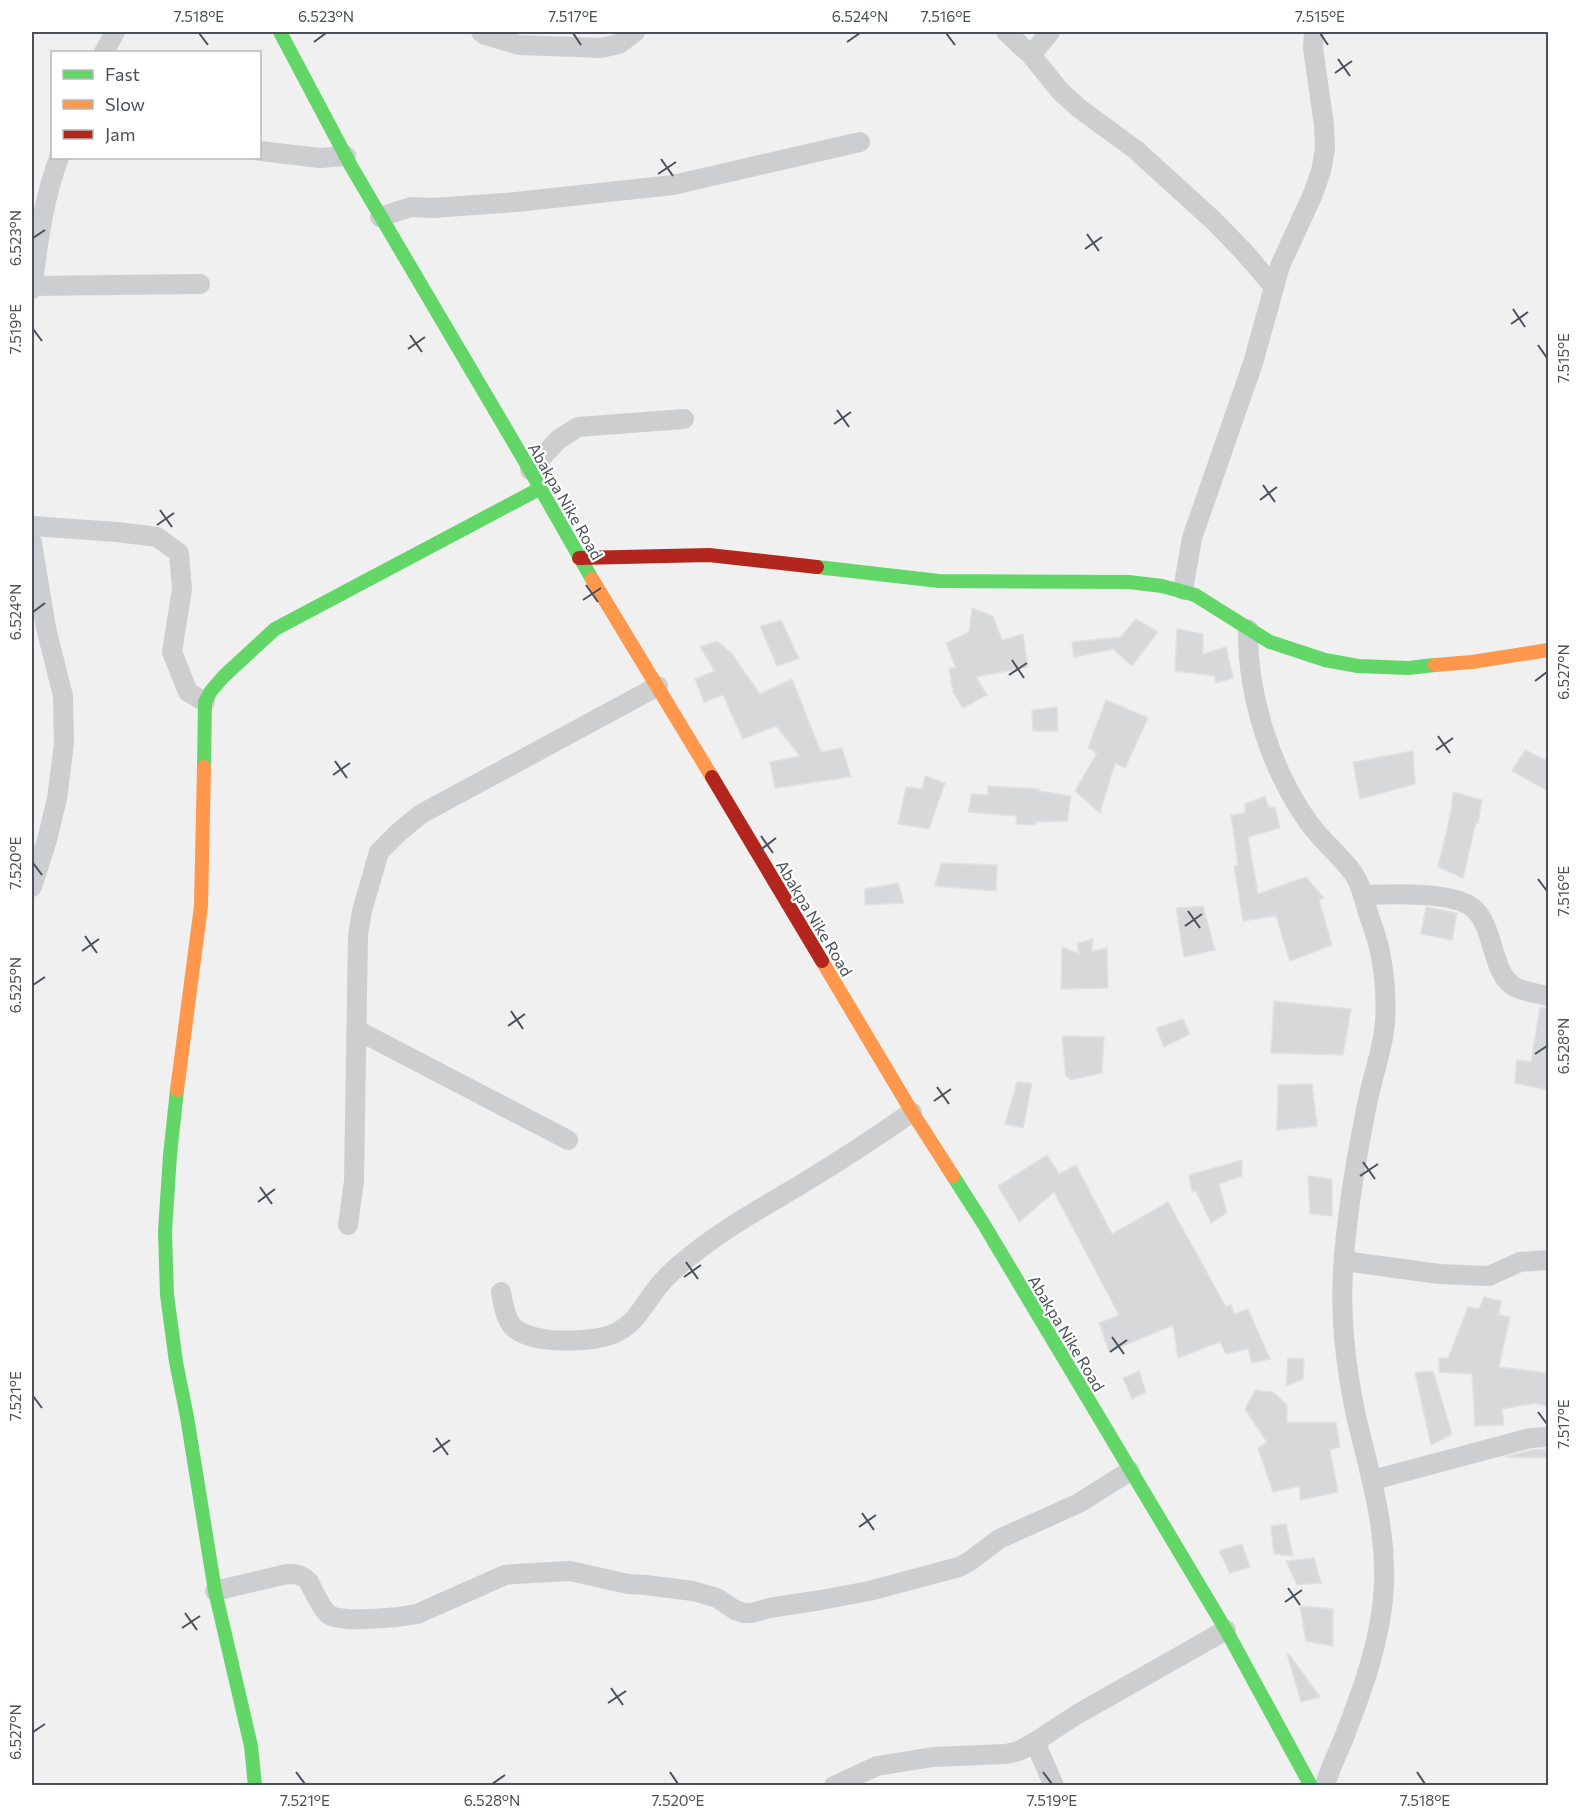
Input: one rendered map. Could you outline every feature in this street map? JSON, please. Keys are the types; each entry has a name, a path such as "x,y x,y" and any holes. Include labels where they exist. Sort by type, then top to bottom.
{"street":[{"path":"105,51 115,32"},
{"name":"Abakpa Nike Road","path":"280,32 380,217 530,470 579,558 912,1112 983,1223 1226,1630 1311,1785"},
{"path":"482,32 485,35 519,45 601,48 619,44 635,32"},
{"path":"1006,32 1031,55 1060,92 1136,150 1214,221 1274,287"},
{"path":"1031,55 1050,32"},
{"path":"1183,590 1192,538 1253,363 1280,266 1321,171 1325,149 1324,125 1313,48 1314,32"},
{"path":"380,217 411,207 433,208 516,202 673,185 860,142"},
{"path":"261,151 320,158 346,156"},
{"path":"59,159 51,179 41,223 32,288 200,284"},
{"path":"530,470 559,439 578,427 684,419"},
{"path":"255,1785 251,1746 214,1591 167,1295 165,1231 178,1080 201,906 206,702 211,691 224,676 275,629 539,489"},
{"path":"32,526 157,537 179,553 182,589 172,652 188,692 206,702"},
{"path":"32,543 46,628 63,696 64,744 57,799 32,887"},
{"path":"579,558 709,555 939,581 1129,582 1183,590 1208,602 1270,642 1325,660 1358,666 1408,668 1472,662 1548,650"},
{"path":"1248,629 1250,669 1257,708 1268,742 1301,810 1320,836 1353,873 1365,895 1382,959 1385,986 1383,1038 1365,1113 1344,1261 1341,1301 1342,1324 1356,1414 1381,1521 1384,1557 1381,1625 1373,1658 1325,1785"},
{"path":"348,1225 354,1181 358,934 362,911 379,852 421,814 658,686"},
{"path":"1365,895 1404,893 1462,902 1474,909 1482,919 1504,977 1515,987 1548,996"},
{"path":"357,1030 568,1140"},
{"path":"501,1292 505,1312 511,1325 522,1334 549,1340 595,1339 613,1334 628,1326 638,1316 673,1270 691,1255 761,1208 857,1151 912,1112"},
{"path":"1344,1261 1438,1274 1489,1276 1520,1262 1548,1260"},
{"path":"1373,1480 1530,1438 1548,1437"},
{"path":"214,1591 287,1574 298,1574 309,1582 327,1612 333,1617 359,1619 417,1614 505,1575 570,1571 621,1583 693,1591 717,1598 735,1610 752,1613 869,1591 959,1566 970,1561 999,1539 1079,1503 1130,1471"},
{"path":"834,1785 877,1767 933,1757 1006,1754 1018,1751 1226,1630"},
{"path":"1035,1742 1054,1785"}],"building":[{"path":"972,608 993,616 1002,640 1023,634 1028,667 976,677 987,695 963,708 953,692 949,668 956,668 946,643 969,632"},
{"path":"1136,619 1158,632 1132,666 1113,649 1074,657 1072,642 1121,637"},
{"path":"781,620 799,658 777,666 760,626"},
{"path":"1177,629 1203,634 1203,654 1226,647 1233,678 1216,683 1215,676 1175,671"},
{"path":"717,641 732,654 760,694 792,679 821,752 842,748 851,777 775,788 770,762 800,756 776,726 743,739 723,695 704,702 695,679 715,671 700,647"},
{"path":"1106,700 1148,718 1125,768 1115,763 1100,813 1075,791 1097,753 1088,748"},
{"path":"1057,707 1058,731 1033,731 1032,710"},
{"path":"1525,750 1548,761 1548,791 1512,771"},
{"path":"1413,751 1415,784 1360,799 1353,762"},
{"path":"925,776 945,783 929,829 898,824 906,787 922,789"},
{"path":"988,786 1039,789 1039,791 1071,796 1067,821 1036,822 1035,825 1016,824 1017,816 968,812 972,794 988,795"},
{"path":"1453,792 1482,800 1463,878 1438,867 1451,812"},
{"path":"1265,796 1269,808 1275,807 1280,828 1248,837 1258,894 1306,877 1324,898 1319,900 1332,945 1290,961 1276,916 1243,921 1234,866 1238,865 1231,815 1245,813 1245,804"},
{"path":"941,863 997,865 996,891 935,886"},
{"path":"898,883 904,903 865,905 865,889"},
{"path":"1203,906 1215,950 1184,957 1176,908"},
{"path":"1426,907 1457,913 1452,940 1421,934"},
{"path":"1093,939 1092,951 1107,948 1108,988 1061,989 1062,947 1079,954 1077,943"},
{"path":"1274,1001 1351,1009 1343,1055 1271,1053"},
{"path":"1540,1007 1548,1008 1548,1090 1515,1083 1517,1060 1531,1062"},
{"path":"1183,1019 1190,1034 1164,1047 1156,1028"},
{"path":"1062,1036 1104,1037 1102,1073 1071,1080 1066,1076"},
{"path":"1017,1082 1032,1083 1023,1128 1005,1124"},
{"path":"1312,1084 1317,1126 1277,1130 1278,1085"},
{"path":"1047,1155 1059,1174 1076,1165 1112,1234 1168,1202 1226,1307 1231,1305 1234,1314 1248,1309 1270,1359 1252,1363 1248,1349 1226,1354 1220,1342 1178,1358 1173,1325 1109,1352 1099,1323 1119,1315 1054,1192 1019,1222 998,1186"},
{"path":"1242,1160 1242,1176 1219,1184 1227,1213 1211,1223 1196,1191 1192,1192 1189,1175"},
{"path":"1308,1176 1332,1179 1332,1216 1310,1214"},
{"path":"1484,1297 1501,1301 1499,1315 1510,1317 1499,1367 1548,1373 1548,1407 1536,1403 1502,1409 1504,1425 1475,1426 1472,1374 1439,1372 1439,1358 1448,1358 1468,1307 1479,1309"},
{"path":"1288,1358 1304,1359 1303,1379 1286,1386"},
{"path":"1139,1371 1146,1392 1132,1399 1123,1378"},
{"path":"1433,1371 1452,1434 1431,1445 1415,1373"},
{"path":"1255,1390 1273,1392 1287,1405 1287,1422 1336,1422 1340,1447 1330,1450 1338,1492 1300,1500 1300,1486 1273,1492 1258,1448 1267,1442 1245,1409"},
{"path":"1548,1449 1548,1458 1505,1457 1532,1450"},
{"path":"1286,1524 1293,1556 1274,1554 1271,1526"},
{"path":"1242,1544 1250,1567 1230,1573 1219,1551"},
{"path":"1314,1558 1321,1583 1297,1585 1286,1561"},
{"path":"1300,1606 1333,1609 1333,1646 1306,1641"},
{"path":"1287,1654 1289,1654 1320,1697 1301,1702"}],"traffic: fast":[{"path":"280,32 351,166 592,579"},
{"path":"204,767 205,702 224,676 275,629 539,489"},
{"path":"817,567 939,581 1129,582 1162,586 1195,595 1270,642 1325,660 1358,666 1408,668 1435,665"},
{"path":"177,1090 165,1231 167,1295 176,1362 215,1591 251,1746 255,1786"},
{"path":"953,1176 1226,1630 1311,1786"}],"traffic: slow":[{"path":"592,579 712,777"},
{"path":"1435,665 1472,662 1548,650"},
{"path":"177,1090 201,906 204,767"},
{"path":"822,961 953,1176"}],"traffic: jam":[{"path":"579,558 709,555 817,567"},
{"path":"712,777 822,961"}]}
